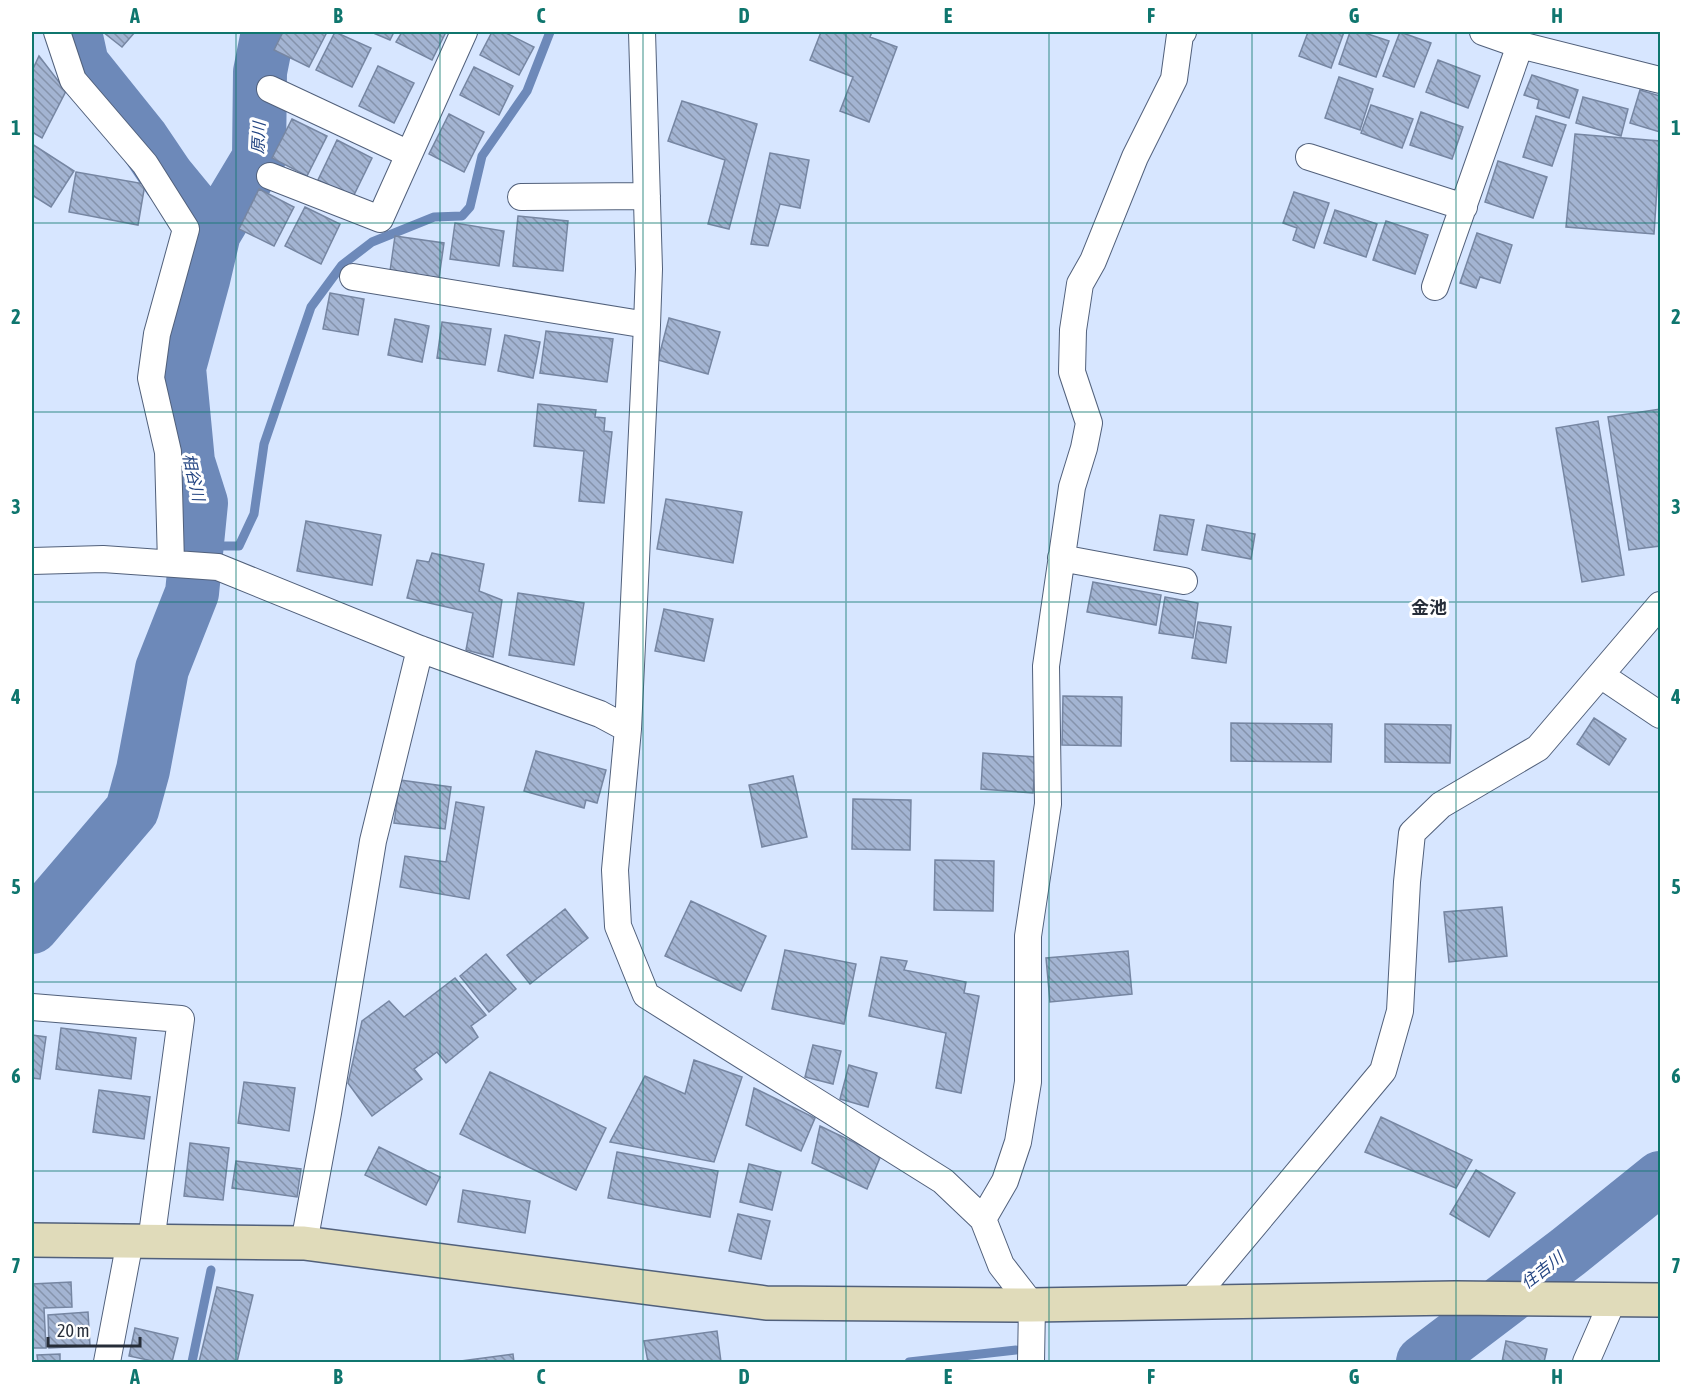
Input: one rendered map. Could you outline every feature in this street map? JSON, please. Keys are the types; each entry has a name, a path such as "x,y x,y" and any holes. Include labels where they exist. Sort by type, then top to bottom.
{"street":[{"path":"57,32 74,80 145,164 186,229 157,334 151,378 168,452 171,563"},
{"path":"270,176 380,219 464,32"},
{"path":"642,32 649,269 628,729 615,870 618,926 646,995 943,1181 983,1220 1001,1265 1032,1305 1031,1362"},
{"path":"983,1220 1005,1180 1018,1142 1028,1082 1028,936 1048,804 1046,666 1072,487 1089,423 1072,372 1073,330 1080,284 1093,261 1135,157 1174,79 1180,35 1183,32"},
{"path":"1483,32 1520,45 1660,80"},
{"path":"1435,287 1520,45"},
{"path":"270,89 409,154"},
{"path":"1309,157 1464,207"},
{"path":"521,197 646,196"},
{"path":"353,278 647,325"},
{"path":"1061,558 1184,580"},
{"path":"32,561 103,559 218,567 420,650 600,714 628,729"},
{"path":"1190,1302 1383,1071 1400,1011 1412,833 1441,805 1538,748 1602,676 1660,605"},
{"path":"304,1243 373,841 420,650"},
{"path":"1602,676 1660,715"},
{"path":"32,1007 181,1019 140,1241 107,1362"},
{"path":"32,1240 304,1243 766,1303 1032,1305 1455,1298 1660,1300"},
{"path":"1586,1362 1613,1300"}],"building":[{"path":"103,32 135,32 122,47"},
{"path":"283,32 327,32 309,67 274,50"},
{"path":"335,32 371,48 352,87 316,70"},
{"path":"371,32 394,32 390,40"},
{"path":"402,32 446,32 432,60 396,42"},
{"path":"492,32 504,32 534,47 519,75 480,55"},
{"path":"821,32 872,32 870,37 897,47 869,122 840,111 853,77 810,60"},
{"path":"1308,32 1344,32 1331,68 1299,56"},
{"path":"1350,32 1362,32 1389,41 1376,77 1339,64"},
{"path":"1400,32 1431,43 1414,87 1383,76"},
{"path":"39,56 66,91 42,138 32,132 32,71"},
{"path":"1438,60 1480,76 1468,108 1426,92"},
{"path":"378,66 414,83 394,123 359,106"},
{"path":"474,67 513,86 499,115 460,95"},
{"path":"1532,75 1578,90 1569,118 1537,108 1539,100 1524,95"},
{"path":"1339,77 1373,89 1360,130 1325,118"},
{"path":"1640,90 1660,96 1660,132 1630,123"},
{"path":"1583,97 1628,109 1621,136 1576,123"},
{"path":"682,101 757,124 729,229 708,224 725,160 668,141"},
{"path":"1371,105 1413,119 1402,148 1361,133"},
{"path":"1421,112 1463,127 1452,159 1410,145"},
{"path":"449,114 484,132 464,172 429,154"},
{"path":"1536,116 1566,125 1552,166 1523,157"},
{"path":"292,119 327,136 307,176 272,158"},
{"path":"1575,134 1660,141 1654,234 1566,227"},
{"path":"337,140 372,158 353,197 318,180"},
{"path":"32,144 74,171 51,207 32,195"},
{"path":"770,153 809,160 800,208 780,204 768,246 751,244"},
{"path":"1498,161 1547,177 1533,218 1485,202"},
{"path":"76,172 145,184 138,225 69,212"},
{"path":"259,189 294,207 274,246 239,229"},
{"path":"1294,192 1329,203 1314,248 1293,240 1297,228 1283,223"},
{"path":"305,207 340,224 321,264 285,246"},
{"path":"1335,210 1377,224 1366,257 1324,243"},
{"path":"518,216 568,221 563,271 513,266"},
{"path":"1386,221 1428,235 1415,274 1373,260"},
{"path":"455,223 504,231 499,266 450,259"},
{"path":"1477,233 1512,245 1500,283 1480,277 1476,288 1460,283"},
{"path":"395,236 444,243 439,278 390,271"},
{"path":"330,293 364,299 358,335 323,329"},
{"path":"669,318 720,332 708,374 658,360"},
{"path":"395,319 429,326 422,362 388,355"},
{"path":"442,322 491,329 485,365 437,358"},
{"path":"546,331 613,339 607,382 540,373"},
{"path":"505,335 540,342 533,378 498,371"},
{"path":"538,404 596,410 595,417 605,418 604,431 612,432 604,503 579,501 584,451 534,446"},
{"path":"1660,409 1660,546 1629,550 1608,417"},
{"path":"1598,421 1624,575 1582,582 1556,428"},
{"path":"666,499 742,512 733,563 657,549"},
{"path":"1160,515 1194,520 1187,555 1154,550"},
{"path":"306,521 381,535 372,585 297,571"},
{"path":"1207,525 1255,534 1251,559 1202,550"},
{"path":"432,553 484,564 479,591 502,600 493,657 466,650 473,613 407,598 417,560 429,562"},
{"path":"1093,582 1161,595 1156,625 1087,612"},
{"path":"518,593 584,603 574,665 509,655"},
{"path":"1165,597 1198,603 1193,638 1159,633"},
{"path":"664,609 713,619 704,661 655,651"},
{"path":"1198,622 1231,627 1226,663 1192,658"},
{"path":"1063,696 1122,697 1121,746 1062,745"},
{"path":"1594,718 1626,739 1609,765 1577,744"},
{"path":"1231,723 1332,724 1331,762 1231,761"},
{"path":"1385,724 1451,725 1450,763 1385,762"},
{"path":"536,751 606,770 597,803 586,800 584,808 524,791"},
{"path":"983,753 1036,757 1033,793 981,789"},
{"path":"793,776 807,837 762,847 749,785"},
{"path":"400,780 451,787 445,829 394,823"},
{"path":"853,799 911,800 910,850 852,849"},
{"path":"456,802 484,807 469,899 400,887 405,856 446,862"},
{"path":"935,860 994,861 993,911 934,910"},
{"path":"691,901 766,936 741,991 665,956"},
{"path":"1502,907 1507,956 1449,962 1444,912"},
{"path":"565,909 588,938 530,984 507,955"},
{"path":"785,950 856,964 844,1024 772,1009"},
{"path":"1128,951 1132,994 1050,1002 1046,958"},
{"path":"486,954 516,989 489,1012 460,976"},
{"path":"881,957 907,961 904,970 966,982 964,993 979,996 961,1093 936,1088 946,1033 869,1016"},
{"path":"455,978 486,1015 471,1026 478,1037 446,1063 437,1052 414,1069 422,1079 372,1116 348,1083 362,1021 389,1001 404,1017"},
{"path":"61,1028 136,1038 131,1079 56,1069"},
{"path":"32,1035 46,1037 40,1079 32,1078"},
{"path":"813,1045 841,1051 833,1084 805,1077"},
{"path":"694,1060 742,1077 714,1162 610,1142 645,1076 685,1094"},
{"path":"849,1065 877,1073 868,1107 840,1099"},
{"path":"490,1072 606,1128 576,1190 460,1134"},
{"path":"244,1082 295,1088 289,1131 238,1123"},
{"path":"754,1088 815,1118 801,1151 746,1125"},
{"path":"99,1090 150,1097 144,1139 93,1132"},
{"path":"1381,1117 1472,1160 1456,1188 1365,1152"},
{"path":"820,1126 881,1155 867,1189 812,1163"},
{"path":"190,1143 229,1148 223,1200 184,1196"},
{"path":"379,1147 440,1177 426,1205 365,1175"},
{"path":"617,1152 718,1171 710,1217 608,1198"},
{"path":"236,1161 301,1169 297,1197 232,1188"},
{"path":"749,1164 781,1172 772,1210 740,1202"},
{"path":"1476,1170 1515,1193 1489,1237 1450,1214"},
{"path":"463,1190 530,1201 525,1233 458,1222"},
{"path":"738,1214 770,1221 761,1259 729,1251"},
{"path":"71,1282 72,1307 44,1308 46,1348 32,1348 32,1284"},
{"path":"217,1287 253,1295 237,1362 199,1362"},
{"path":"88,1312 90,1346 49,1348 48,1315"},
{"path":"135,1328 178,1338 172,1362 157,1362 129,1356"},
{"path":"717,1331 721,1362 648,1362 644,1341"},
{"path":"1506,1341 1547,1349 1544,1362 1502,1362"},
{"path":"60,1354 60,1362 38,1362 37,1355"},
{"path":"513,1354 514,1362 453,1362"}],"waterway":[{"name":"相谷川","path":"75,32 82,64 214,233"},
{"name":"相谷川","path":"32,927 132,810 143,770 162,669 192,593 201,503 188,462 179,368 214,233 259,158 260,72 268,32"},
{"path":"197,546 239,546 254,514 264,444 311,307 342,265 372,242 434,217 462,216 470,207 482,156 527,91 550,32"},
{"name":"住吉川","path":"1423,1362 1568,1252 1660,1178"},
{"path":"192,1362 211,1270"},
{"path":"909,1362 1016,1350"}],"district":[{"name":"金池","path":"1429,607"}],"water label":[{"name":"原川","path":"258,138"}]}
